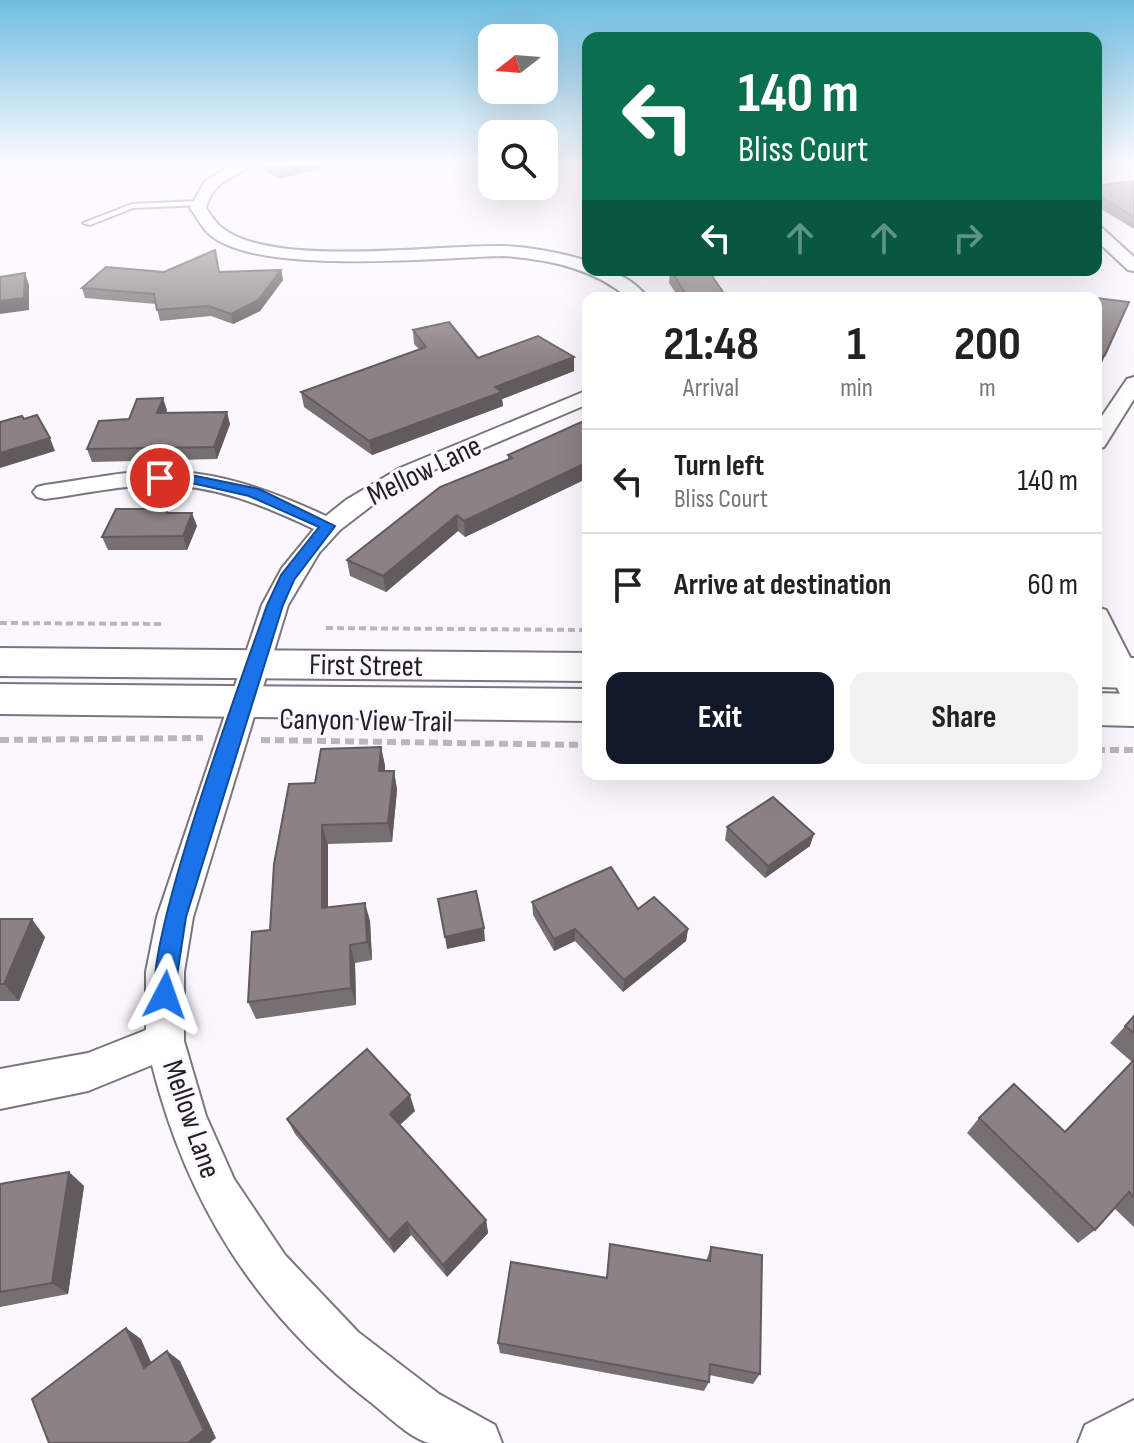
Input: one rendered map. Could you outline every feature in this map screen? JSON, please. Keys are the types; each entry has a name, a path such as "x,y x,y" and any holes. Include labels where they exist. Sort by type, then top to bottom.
{"main road":[{"name":"First Street","path":"0,662 244,702 582,668"},
{"path":"1102,704 1124,685"},
{"name":"First Street","path":"0,699 582,705"}],"street":[{"path":"213,229 248,246 283,253 350,256 506,251 563,259 582,265"},
{"path":"1102,237 1134,266"},
{"path":"610,276 632,292"},
{"path":"1102,433 1134,383"},
{"name":"Mellow Lane","path":"477,1443 422,1411 341,1349 269,1271 219,1194 186,1119 165,1041 165,972 175,917 287,579 328,526 364,496 401,475 582,399"},
{"path":"45,492 160,478 196,480 254,492 328,526"},
{"path":"1102,631 1124,685"},
{"path":"0,1089 88,1072 165,1041"},
{"path":"1103,1443 1134,1425"}],"path":[{"path":"0,623 165,624"},
{"path":"326,628 582,630"},
{"name":"Canyon View Trail","path":"0,740 244,702 309,742 582,745"},
{"path":"1102,750 1134,750"}],"building":[{"path":"215,250 219,272 281,270 258,300 231,314 208,306 157,310 154,294 82,288 106,267 164,272"},
{"path":"25,273 24,298 0,301 0,277"},
{"path":"675,276 712,276 723,292 684,292"},
{"path":"1102,299 1129,302 1102,357"},
{"path":"449,322 478,358 538,336 574,357 495,387 502,392 369,441 301,392 426,347 413,330"},
{"path":"163,398 157,413 227,412 214,447 87,449 99,421 129,419 137,399"},
{"path":"37,415 50,438 0,453 0,422"},
{"path":"582,422 582,465 464,521 457,515 383,576 347,560 440,487 512,458 508,455"},
{"path":"116,509 168,509 166,513 192,513 183,536 102,537"},
{"path":"381,747 379,771 394,771 388,823 322,825 322,908 365,903 367,942 350,945 351,988 248,1002 252,932 270,930 274,864 289,784 315,783 321,749"},
{"path":"773,797 814,834 768,866 727,827"},
{"path":"611,867 638,909 654,897 688,929 624,980 575,929 554,939 532,902"},
{"path":"476,891 484,928 445,937 438,899"},
{"path":"0,919 32,919 4,984 0,984"},
{"path":"1134,1016 1134,1033 1125,1026"},
{"path":"367,1049 410,1095 390,1114 486,1220 443,1265 407,1222 389,1240 287,1119"},
{"path":"1134,1060 1134,1197 1129,1192 1095,1230 979,1118 1014,1084 1065,1132"},
{"path":"69,1172 52,1283 0,1292 0,1184"},
{"path":"610,1244 710,1261 711,1247 762,1255 760,1374 710,1364 709,1382 498,1343 511,1262 607,1278"},
{"path":"126,1328 144,1368 167,1351 204,1430 188,1443 49,1443 32,1399"}],"route":[{"path":"160,478 196,480 254,492 328,526 305,551 275,605 175,917 165,972 165,995"}]}
